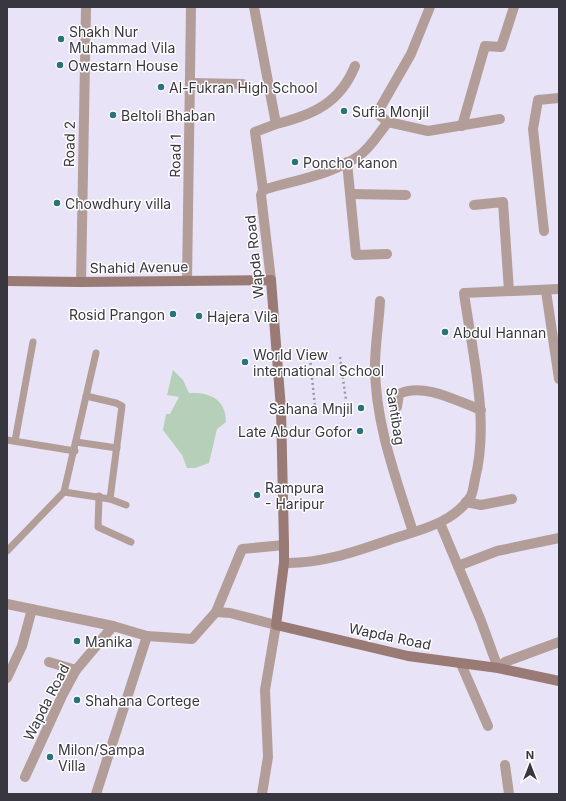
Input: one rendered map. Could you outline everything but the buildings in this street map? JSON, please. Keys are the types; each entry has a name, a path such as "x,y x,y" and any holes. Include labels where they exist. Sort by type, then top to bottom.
{"street":[{"name":"Road 2","path":"81,282 86,7"},
{"name":"Road 1","path":"188,280 191,7"},
{"path":"254,7 276,124 303,117 322,107 343,89 355,66"},
{"path":"430,7 411,54 380,108 379,115 388,122 428,131 500,119"},
{"path":"462,126 485,46 501,47 514,7"},
{"path":"190,83 243,84"},
{"path":"544,231 533,129 538,100 559,98"},
{"path":"263,190 332,170 360,155 370,146 388,122"},
{"name":"Wapda Road","path":"276,124 255,132 263,190 261,196 271,280 281,409 284,563 276,625"},
{"path":"347,162 356,255 387,254"},
{"path":"351,194 406,195"},
{"path":"474,205 503,202 508,291"},
{"name":"Shahid Avenue","path":"7,281 81,282 271,280"},
{"path":"284,563 314,562 358,551 440,523 466,502 471,496 480,460 482,435 481,410 464,293 546,291 559,289"},
{"path":"546,291 559,379"},
{"name":"Santibag","path":"380,302 375,366 379,412 390,462 413,532"},
{"name":"Santibag","path":"397,406 399,394 405,391 422,390 481,410"},
{"path":"466,502 481,505 512,499"},
{"path":"440,523 498,668 505,662 559,642"},
{"path":"458,566 497,552 559,538"},
{"path":"7,604 113,626 147,636 192,640 216,612 242,549 284,545"},
{"path":"7,678 22,646 32,609"},
{"name":"Wapda Road","path":"216,612 230,613 408,656 498,668 559,680"},
{"path":"262,794 268,757 265,690 276,625"},
{"name":"Wapda Road","path":"25,777 62,696 76,670 113,626"},
{"path":"96,794 147,636"},
{"path":"49,662 76,670"},
{"path":"461,664 488,726"},
{"path":"505,766 509,794"}],"lane":[{"path":"15,441 33,342"},
{"path":"7,551 64,492 75,451 96,354"},
{"path":"86,396 116,403 122,406 110,499"},
{"path":"7,440 75,451"},
{"path":"76,442 117,448"},
{"path":"64,492 99,496 126,505"},
{"path":"99,496 98,527 131,542"}],"path":[{"path":"340,357 346,400"},
{"path":"310,358 315,407"}],"green space":[{"path":"173,370 183,380 189,393 204,394 215,398 220,402 225,414 226,422 217,429 209,463 195,468 187,468 182,455 163,430 166,414 170,414 179,397 167,395"}],"place":[{"name":"Shakh Nur Muhammad Vila","path":"61,39"},
{"name":"Owestarn House","path":"60,65"},
{"name":"Al-Fukran High School","path":"161,87"},
{"name":"Sufia Monjil","path":"344,111"},
{"name":"Beltoli Bhaban","path":"113,115"},
{"name":"Poncho kanon","path":"295,162"},
{"name":"Chowdhury villa","path":"57,203"},
{"name":"Rosid Prangon","path":"173,314"},
{"name":"Hajera Vila","path":"199,316"},
{"name":"Abdul Hannan","path":"445,332"},
{"name":"World View international School","path":"245,362"},
{"name":"Sahana Mnjil","path":"361,408"},
{"name":"Late Abdur Gofor","path":"360,431"},
{"name":"Rampura - Haripur","path":"257,495"},
{"name":"Manika","path":"77,641"},
{"name":"Shahana Cortege","path":"77,700"},
{"name":"Milon/Sampa Villa","path":"50,757"}]}
